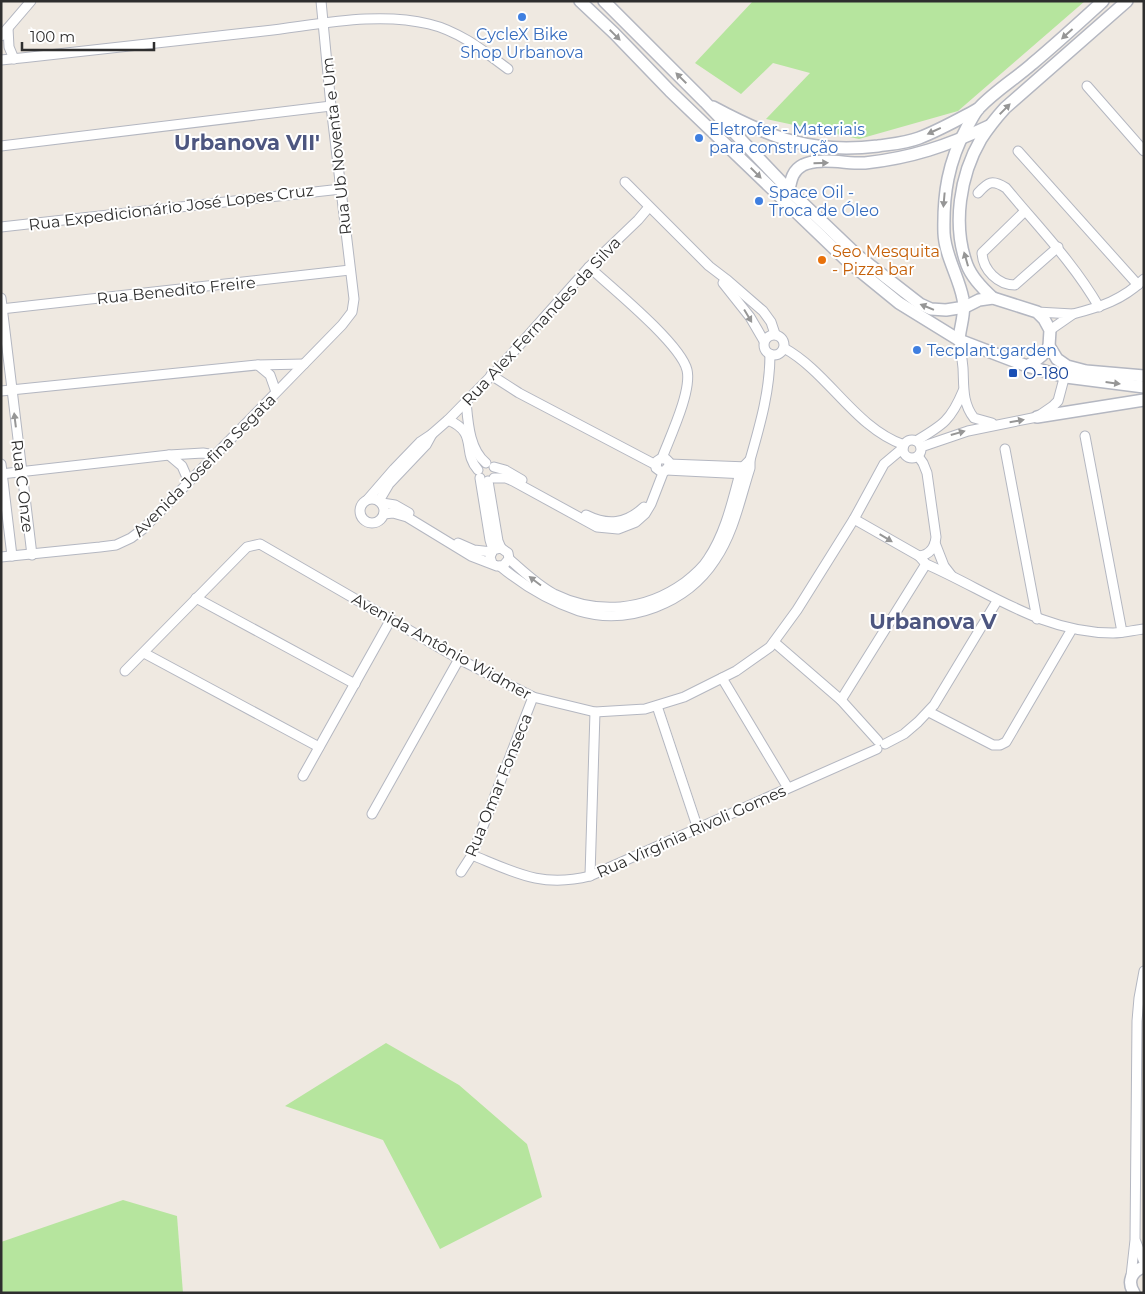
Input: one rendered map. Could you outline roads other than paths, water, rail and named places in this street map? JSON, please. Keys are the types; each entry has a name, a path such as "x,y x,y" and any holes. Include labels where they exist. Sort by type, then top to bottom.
{"street":[{"path":"1,36 31,1"},
{"name":"Rua Ub Noventa e Um","path":"321,1 331,106 353,291"},
{"path":"580,1 845,260 899,303 959,340 1027,366 1066,371 1144,387"},
{"path":"604,1 705,102 789,190 858,255 920,304 931,309 946,310 965,307 979,300 993,298 1036,312 1073,314 1100,307 1126,295 1141,282 1018,151"},
{"path":"612,1 631,29"},
{"path":"705,102 759,131 806,145 830,148 867,147 905,142 930,133 978,109 1032,65 1103,1"},
{"path":"993,298 977,282 968,266 963,250 960,218 963,186 975,151 990,126 1005,108 1127,1"},
{"path":"1,60 323,24 388,19 432,25 473,44 508,69"},
{"path":"8,28 9,47 14,59"},
{"path":"1087,86 1144,151"},
{"path":"1,146 331,106"},
{"path":"978,109 960,140 950,166 945,189 944,236 965,307 959,340 963,367 963,391 974,418 979,421 997,424"},
{"path":"789,190 790,179 796,170 805,164 816,162 861,163 893,159 932,150 990,126"},
{"path":"932,150 947,161 950,166"},
{"path":"625,182 709,266 741,305 764,341 764,348 770,354 778,354 784,348"},
{"path":"978,193 987,184 998,183 1006,188 1025,212 1058,247 1100,307"},
{"name":"Rua Expedicionário José Lopes Cruz","path":"1,226 341,189"},
{"name":"Rua Alex Fernandes da Silva","path":"368,499 394,468 420,442 448,420 589,267 649,207"},
{"path":"1025,212 982,253 985,265 998,280 1004,283 1015,284 1058,247"},
{"path":"709,266 726,278 763,311 771,322 775,334 783,339 784,348"},
{"path":"946,310 956,292 952,266"},
{"path":"448,420 459,425 465,432 473,463 485,477 506,478 513,481 597,527 618,529 636,522 645,514 651,504 683,401 687,370 667,338 589,267"},
{"name":"Rua Benedito Freire","path":"2,309 350,270"},
{"name":"Avenida Josefina Segata","path":"1,557 100,548 126,541 143,529 350,315 354,304 353,291"},
{"name":"Rua C Onze","path":"1,298 32,555"},
{"path":"1027,366 1037,360 1049,346 1050,330 1044,319 1036,312"},
{"path":"1050,330 1073,314"},
{"path":"764,341 768,336 775,334"},
{"path":"1049,346 1066,371"},
{"path":"784,348 801,358 879,432 903,447 907,457"},
{"path":"663,466 644,507 624,521 615,523 594,519 505,470 490,465 481,465 498,541 490,557 496,564 540,595 580,611 600,614 624,614 663,605 687,591 705,574 716,559 733,525 746,468 766,399 770,371 770,354"},
{"path":"1,391 257,365 304,364"},
{"path":"257,365 270,375 276,392"},
{"path":"1066,371 1144,376"},
{"path":"1036,417 1058,401 1066,371"},
{"path":"491,375 519,392 663,466 746,468"},
{"path":"884,464 907,457 913,458 918,448 954,412 963,391"},
{"path":"918,448 954,434 997,424 1144,400"},
{"path":"466,401 472,439 477,453 496,473 485,477"},
{"name":"Rua Alex Fernandes da Silva","path":"380,502 389,484 426,445 432,434"},
{"path":"1085,436 1122,632"},
{"path":"903,447 907,441 918,448 926,473 936,530 936,543 944,566 953,577"},
{"name":"Avenida Antônio Widmer","path":"125,671 246,547 260,544 392,618 459,659 533,697 596,712 645,710 684,697 736,671 770,647 797,610 854,519 884,464 903,447"},
{"path":"1005,449 1037,618"},
{"path":"2,474 169,455 202,453 215,455"},
{"path":"169,455 182,466 189,482"},
{"name":"Rua C Onze","path":"1,464 12,556"},
{"path":"509,559 506,564 496,564 471,556 407,517 393,513 384,514 376,522 367,522 360,512 360,508 368,499 395,505 459,544 474,550 495,550 508,553 509,559 541,586 553,593 579,603 610,608 647,603 664,596 692,577 708,560 723,530 746,468"},
{"path":"380,502 384,514"},
{"path":"854,519 997,601 1037,618 1072,629 1114,633 1144,629"},
{"path":"841,700 923,559 936,543"},
{"path":"196,598 355,684"},
{"name":"Rua Virgínia Rivoli Gomes","path":"472,856 514,872 547,880 567,881 590,876 698,829 904,734 929,712 997,601"},
{"path":"303,776 392,618"},
{"path":"929,712 993,745 1000,745 1006,742 1072,629"},
{"path":"774,642 841,700 880,744"},
{"path":"144,653 319,747"},
{"path":"372,814 459,659"},
{"path":"722,678 788,788"},
{"name":"Rua Omar Fonseca","path":"461,872 472,856 533,697"},
{"path":"657,706 698,829"},
{"path":"590,876 596,712"},
{"path":"1130,1287 1135,1240 1137,1021 1144,971"},
{"path":"1135,1240 1144,1262"},
{"path":"1130,1287 1137,1270 1144,1267"}],"place":[{"name":"CycleX Bike Shop Urbanova","path":"522,17"},
{"name":"Eletrofer - Materiais para construção","path":"699,138"},
{"name":"Space Oil - Troca de Óleo","path":"759,201"},
{"name":"Seo Mesquita - Pizza bar","path":"822,260"},
{"name":"Tecplant.garden","path":"917,350"},
{"name":"O-180","path":"1013,373"}],"district":[{"name":"Urbanova VII'","path":"247,143"},
{"name":"Urbanova V","path":"933,622"}]}
